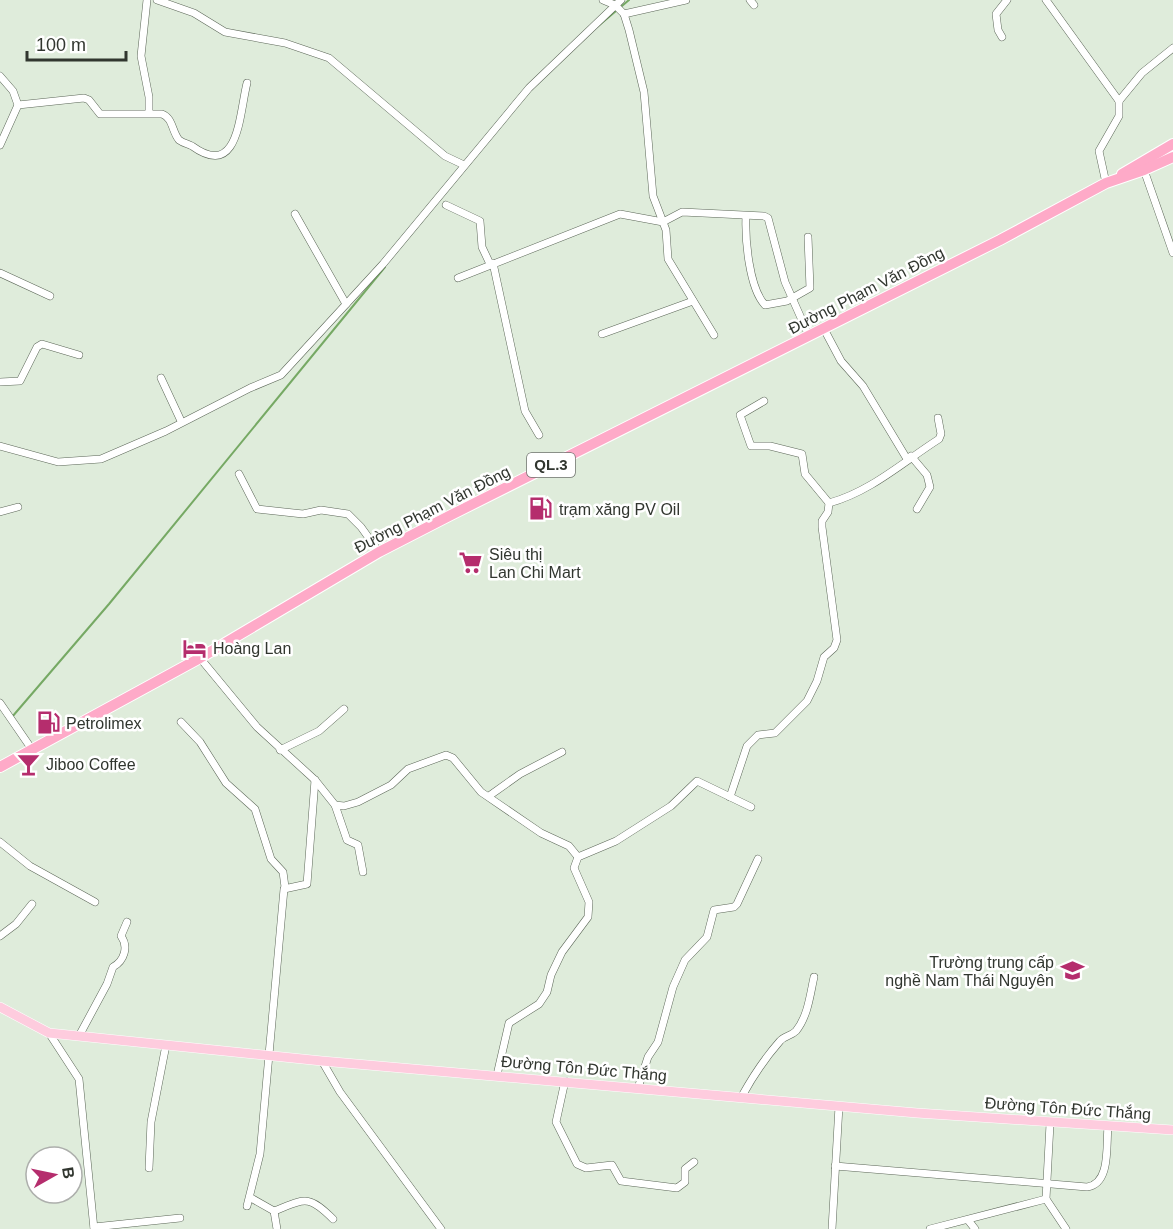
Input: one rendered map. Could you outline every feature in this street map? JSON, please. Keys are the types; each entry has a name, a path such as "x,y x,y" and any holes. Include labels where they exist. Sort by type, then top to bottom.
{"highway":[{"name":"Đường Phạm Văn Đồng","path":"0,767 31,748 200,658 379,552 824,329 1109,182 1173,144"},
{"name":"Đường Phạm Văn Đồng","path":"1109,182 1144,171 1173,157"}],"main road":[{"name":"Đường Tôn Đức Thắng","path":"0,1007 49,1033 322,1061 839,1106 1050,1124 1173,1130"}],"street":[{"path":"147,0 141,56 149,97 149,113"},
{"path":"157,0 194,13 225,32 285,43 329,58 445,156 464,165"},
{"path":"603,0 620,7 686,0"},
{"path":"1046,0 1119,101 1119,116 1099,151 1109,182"},
{"path":"1002,37 996,18 1004,1"},
{"path":"0,446 58,462 101,459 281,375 383,264 539,76 620,7"},
{"path":"620,7 644,92 653,196 667,235 668,259 714,335"},
{"path":"1119,101 1142,73 1173,48"},
{"path":"0,76 13,91 18,105 0,145"},
{"path":"18,105 84,98 89,100 99,114 165,114 178,138 200,154 222,156 234,140 247,83"},
{"path":"1144,171 1173,253"},
{"path":"446,205 480,221 482,247 491,263 508,322 511,353 525,411 539,435"},
{"path":"458,278 491,263 620,214 663,222 682,212 768,218 785,282 809,336"},
{"path":"296,214 346,304"},
{"path":"746,216 747,246 752,274 763,303 787,301 810,288 808,237"},
{"path":"0,273 50,296"},
{"path":"602,334 693,302"},
{"path":"824,329 841,361 863,386 909,458 927,475 928,491 917,509"},
{"path":"0,382 20,381 38,347 42,344 79,355"},
{"path":"161,378 182,421"},
{"path":"730,797 747,746 758,735 775,733 791,720 812,693 824,657 836,644 822,521 828,512 829,503 805,474 802,454 770,446 751,446 740,415 764,400"},
{"path":"829,503 847,498 878,481 940,437 939,418"},
{"path":"239,474 249,498 257,509 303,514 321,510 348,514 361,527 379,552"},
{"path":"0,512 18,507"},
{"path":"200,658 249,718 280,750 315,780 336,806 341,829 347,840 358,845 363,872"},
{"path":"0,703 31,748"},
{"path":"280,750 319,731 344,709"},
{"path":"181,722 200,742 226,783 255,808 271,860 283,872 285,888 259,1165 249,1202 274,1211 307,1200 317,1203 333,1219"},
{"path":"489,796 520,774 562,752"},
{"path":"336,806 358,802 391,785 408,769 446,755 453,758 481,792 541,832 569,846 578,857"},
{"path":"285,888 307,884 315,780"},
{"path":"497,1075 509,1023 538,1004 548,992 551,975 562,952 588,917 589,902 574,868 578,857 616,841 671,806 697,781 751,807"},
{"path":"0,842 30,866 95,902"},
{"path":"638,1088 648,1057 658,1042 670,995 685,960 707,937 714,910 734,907 737,904 758,859"},
{"path":"0,936 16,924 32,904"},
{"path":"79,1036 107,984 113,967 119,964 124,953 124,942 120,936 127,922"},
{"path":"742,1096 761,1065 782,1039 795,1032 807,1006 814,977"},
{"path":"49,1033 79,1079 94,1228 142,1225 180,1218"},
{"path":"149,1168 151,1122 166,1045"},
{"path":"322,1061 340,1092 441,1229"},
{"path":"565,1081 556,1122 577,1164 586,1168 612,1165 621,1181 677,1188 685,1182 685,1169 694,1162"},
{"path":"832,1229 839,1106"},
{"path":"1050,1124 1046,1199 1066,1229"},
{"path":"835,1166 1087,1187 1101,1181 1108,1126"},
{"path":"930,1229 1046,1199"},
{"path":"274,1211 278,1229"},
{"path":"968,1220 975,1229"}],"waterway":[{"path":"597,27 629,0"},
{"path":"12,717 109,604 385,267"}],"place":[{"name":"trạm xăng PV Oil","path":"541,509"},
{"name":"Siêu thị Lan Chi Mart","path":"471,563"},
{"name":"Hoàng Lan","path":"195,648"},
{"name":"Petrolimex","path":"48,723"},
{"name":"Jiboo Coffee","path":"28,764"},
{"name":"Trường trung cấp nghề Nam Thái Nguyên","path":"1072,971"}]}
